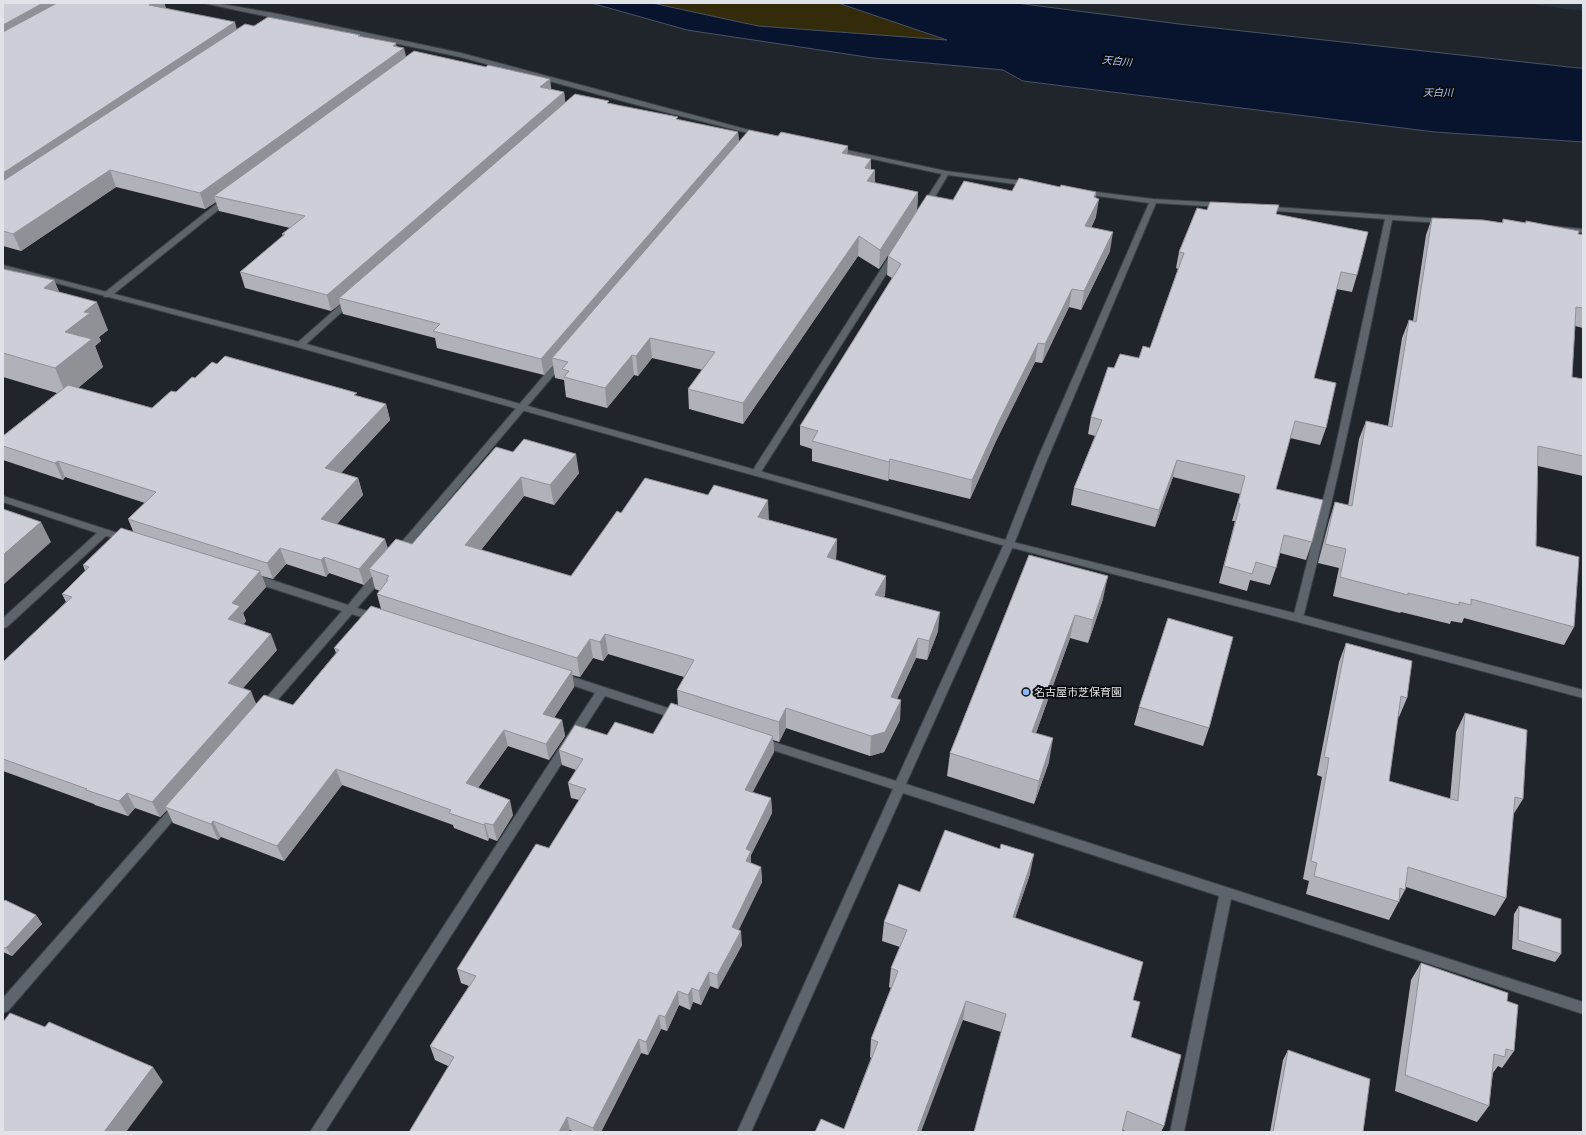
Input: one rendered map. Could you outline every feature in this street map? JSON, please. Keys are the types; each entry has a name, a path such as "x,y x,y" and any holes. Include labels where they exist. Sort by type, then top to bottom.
{"street":[{"path":"206,3 278,16 430,52 461,55 587,93 754,136 770,136"},
{"path":"271,20 278,16"},
{"path":"826,147 946,173 1038,186"},
{"path":"920,215 946,173"},
{"path":"1077,191 1153,201 1234,206"},
{"path":"107,295 235,193"},
{"path":"744,1132 901,787 1009,544 1048,446 1153,201"},
{"path":"1257,208 1451,221"},
{"path":"1298,618 1322,532 1366,332 1389,217"},
{"path":"1545,228 1583,231"},
{"path":"756,473 900,246"},
{"path":"3,267 300,345 522,406 1009,544 1298,618 1583,694"},
{"path":"300,345 359,293"},
{"path":"257,716 351,609 564,358"},
{"path":"3,500 134,541"},
{"path":"3,624 104,532"},
{"path":"246,576 388,621"},
{"path":"550,674 692,720"},
{"path":"317,1132 602,691"},
{"path":"751,739 1583,1008"},
{"path":"3,1007 185,799"},
{"path":"1176,1132 1226,892"}],"shaded area":[{"path":"1536,3 1583,3 1583,11 1536,5"}],"sand":[{"path":"652,3 838,3 950,41 806,31 759,26"}],"water":[{"name":"天白川","path":"591,3 652,3 758,26 947,40 838,3 1016,3 1179,24 1583,68 1583,142 1435,132 1023,81 1003,70 873,58 687,30"}],"building":[{"path":"3,3 43,3 3,25"},
{"path":"57,3 153,3 149,5 235,22 3,173 3,32"},
{"path":"268,17 396,43 393,46 404,48 200,193 110,170 13,234 3,231 3,181 245,24 254,26"},
{"path":"414,51 486,67 488,65 550,79 540,87 564,92 327,295 240,272 285,234 282,234 305,216 214,196"},
{"path":"575,94 609,101 607,103 678,117 676,119 738,132 541,359 433,331 440,324 339,298"},
{"path":"749,130 778,136 781,132 848,146 842,153 871,159 865,168 875,170 867,181 918,192 880,250 859,236 743,403 688,389 715,352 650,338 636,356 632,355 605,388 564,377 569,371 562,369 568,362 552,358"},
{"path":"1019,178 1060,187 1061,185 1096,192 1094,197 1099,199 1085,226 1113,232 1084,291 1072,289 1045,344 1038,343 999,421 972,480 890,459 889,462 812,441 818,431 800,426 901,264 888,256 927,195 953,200 964,181 1012,191"},
{"path":"1210,202 1279,205 1276,214 1368,232 1357,275 1341,272 1314,378 1336,383 1326,428 1295,421 1276,489 1323,500 1312,542 1284,535 1276,568 1256,562 1252,574 1224,566 1240,504 1238,503 1245,476 1177,460 1159,510 1074,488 1102,420 1091,417 1108,367 1114,368 1120,354 1139,358 1143,346 1150,348 1184,253 1179,252 1197,208 1207,210"},
{"path":"1432,218 1483,220 1503,223 1503,219 1526,223 1526,221 1579,231 1578,234 1583,235 1583,308 1576,307 1572,377 1583,379 1583,456 1538,446 1536,546 1579,557 1574,627 1471,599 1471,605 1459,602 1459,605 1408,593 1408,595 1340,577 1346,549 1325,544 1335,502 1352,506 1366,421 1392,427 1409,320 1416,322"},
{"path":"3,269 54,280 44,288 97,302 84,312 90,313 65,332 92,339 55,368 3,353"},
{"path":"225,356 357,393 354,395 386,404 325,468 358,478 321,519 385,539 359,569 324,557 321,560 280,548 267,563 128,519 156,492 58,461 55,463 3,446 3,436 68,385 152,408 171,391 176,392 192,377 195,378 212,362 217,364"},
{"path":"524,439 576,454 550,485 521,477 465,545 571,576 617,511 621,513 645,478 708,495 714,485 768,500 758,517 837,539 827,557 886,576 875,595 940,612 929,641 918,638 891,697 901,700 885,732 871,736 786,708 779,722 677,690 694,660 605,634 600,642 590,639 577,658 377,594 388,580 386,580 389,576 369,569 396,539 412,544 496,447 513,452"},
{"path":"3,509 41,522 3,555"},
{"path":"121,528 260,571 232,603 240,606 228,619 271,634 228,683 251,691 152,802 127,793 119,801 3,759 3,662 72,597 62,594 89,567 83,565"},
{"path":"1029,555 1108,576 1093,620 1075,615 1032,732 1053,738 1039,781 950,753"},
{"path":"371,606 572,671 543,714 562,720 546,744 504,730 466,783 510,800 493,825 485,823 484,825 449,813 451,810 336,769 277,846 213,821 211,824 165,807 264,695 293,705 339,650 334,648"},
{"path":"1168,618 1233,637 1209,728 1139,707"},
{"path":"1346,643 1412,661 1407,698 1401,696 1389,781 1458,801 1465,713 1527,730 1523,799 1515,797 1506,898 1408,867 1405,890 1400,888 1399,902 1314,876 1317,863 1311,861 1329,758 1324,757"},
{"path":"671,703 773,736 745,790 771,798 746,849 751,851 746,861 761,867 732,927 741,931 717,975 709,972 699,991 692,988 688,995 678,991 665,1017 659,1015 646,1042 639,1039 593,1128 567,1117 559,1132 409,1132 454,1057 430,1046 476,976 457,969 536,844 549,848 586,789 568,783 583,759 559,750 575,725 607,735 615,722 653,734"},
{"path":"945,830 1000,849 1001,844 1034,854 1013,917 1143,962 1133,1000 1140,1002 1131,1037 1181,1055 1164,1126 1127,1111 1122,1132 974,1132 1006,1014 966,1001 917,1132 815,1132 821,1119 844,1129 878,1042 871,1039 898,971 891,968 907,930 884,922 899,884 920,892"},
{"path":"5,900 36,915 6,948 3,947 3,902"},
{"path":"1519,906 1561,919 1561,954 1518,940"},
{"path":"1421,963 1508,993 1507,1001 1518,1005 1514,1051 1506,1049 1505,1057 1494,1054 1489,1106 1405,1075"},
{"path":"10,1013 45,1027 49,1022 153,1067 104,1132 3,1132 3,1022"},
{"path":"1288,1050 1370,1079 1363,1132 1273,1132"}],"place":[{"name":"名古屋市芝保育園","path":"1026,692"}]}
